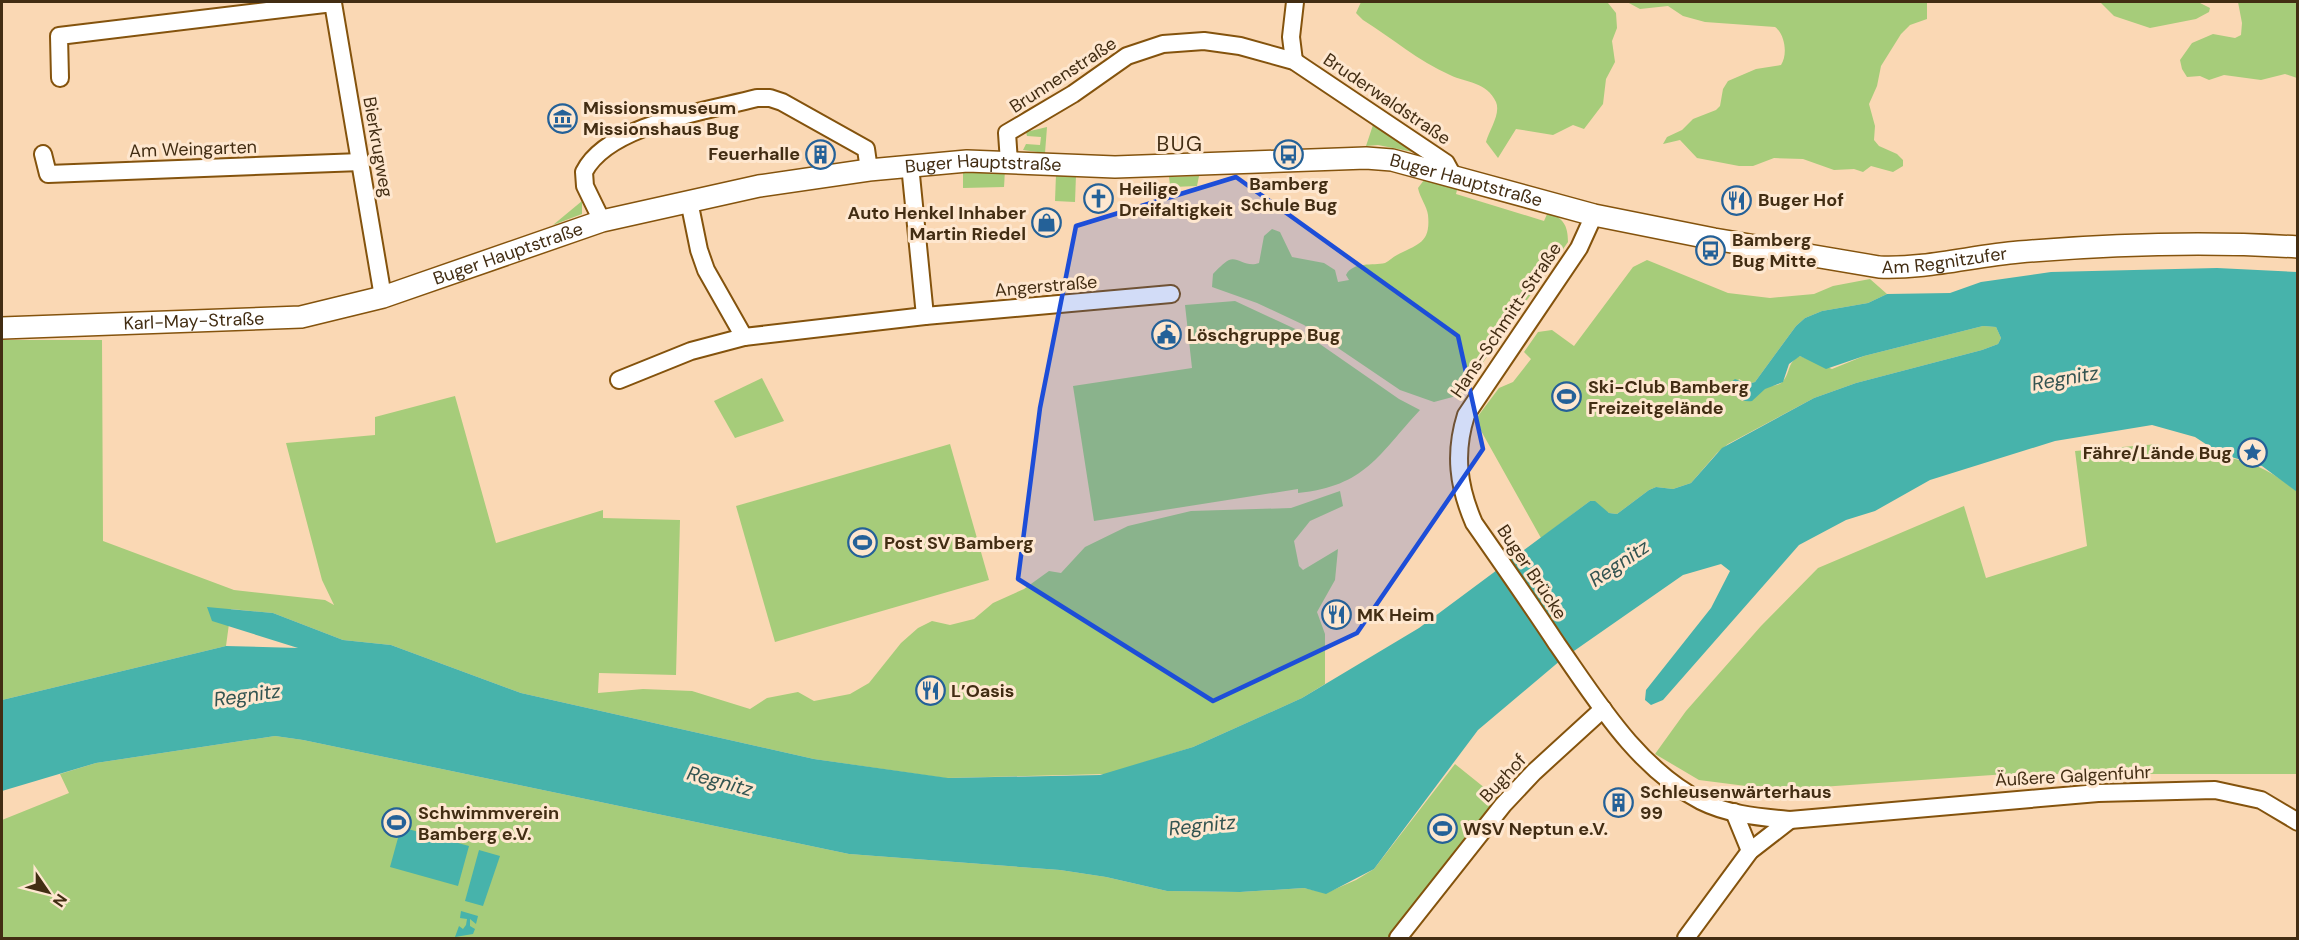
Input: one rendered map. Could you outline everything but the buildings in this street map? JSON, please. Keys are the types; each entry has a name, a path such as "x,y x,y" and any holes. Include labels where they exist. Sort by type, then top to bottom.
{"street":[{"name":"Bruderwaldstraße","path":"1294,61 1291,37 1295,2"},
{"path":"60,78 59,36 333,3"},
{"name":"Bierkrugweg","path":"333,3 383,297"},
{"name":"Bruderwaldstraße","path":"1204,41 1240,46 1294,61 1446,163 1453,176"},
{"name":"Brunnenstraße","path":"1009,162 1007,134 1073,94 1127,56 1163,44 1204,41"},
{"path":"602,221 585,186 584,172 601,150 616,139 656,125 757,98 770,98 782,102 866,149 869,170"},
{"name":"Am Weingarten","path":"43,154 48,174 361,162"},
{"name":"Buger Hauptstraße","path":"383,297 602,221 759,186 910,165 1009,162 1115,167 1366,158 1392,160 1594,214"},
{"path":"910,165 925,316"},
{"path":"689,201 706,270 744,336"},
{"name":"Am Regnitzufer","path":"1594,214 1714,239 1879,267 1900,268 2011,253 2164,242 2298,247"},
{"name":"Hans-Schmitt-Straße","path":"1462,487 1459,446 1466,415 1579,248 1594,214"},
{"name":"Angerstraße","path":"619,380 691,351 744,336 925,316 1171,294"},
{"name":"Karl-May-Straße","path":"2,328 301,317 383,297"},
{"name":"Buger Brücke","path":"1462,487 1474,523 1603,709"},
{"name":"Äußere Galgenfuhr","path":"1603,709 1640,754 1680,788 1702,801 1734,812 1790,820 2087,794 2215,790 2261,800 2298,822"},
{"name":"Bughof","path":"1398,939 1503,805 1534,771 1603,709"},
{"path":"1734,812 1750,851"},
{"path":"1686,939 1750,851 1790,820"}],"highlighted area":[{"path":"1236,177 1458,336 1483,449 1357,633 1213,701 1018,579 1040,408 1076,226"}],"green space":[{"path":"1361,2 1608,3 1616,13 1617,28 1612,41 1615,62 1606,79 1603,104 1584,129 1573,125 1553,135 1516,129 1498,158 1486,142 1497,112 1496,102 1492,95 1476,84 1450,75 1427,63 1363,20 1356,13"},
{"path":"1627,2 1927,2 1927,19 1910,25 1901,34 1881,66 1877,86 1869,104 1875,126 1874,140 1879,146 1897,154 1903,160 1903,166 1893,172 1871,166 1863,172 1854,169 1834,170 1803,159 1774,158 1753,166 1739,166 1697,158 1680,140 1663,144 1667,137 1682,130 1693,119 1716,110 1720,106 1723,89 1728,81 1756,69 1781,65 1785,50 1783,39 1775,27 1705,22 1683,16 1668,6 1640,9"},
{"path":"2100,2 2198,2 2210,8 2209,12 2196,19 2150,28 2114,16"},
{"path":"2238,2 2297,2 2297,78 2285,74 2261,80 2224,75 2209,80 2200,76 2187,77 2180,60 2192,43 2213,34 2235,38 2241,35 2242,23"},
{"path":"1375,119 1428,155 1378,145 1366,146"},
{"path":"1047,127 1045,153 1023,150 1026,144 1040,145 1041,137 1027,136 1026,132"},
{"path":"1005,170 1004,187 963,188 963,172"},
{"path":"1056,174 1076,175 1075,202 1055,201"},
{"path":"1199,176 1197,186 1173,187 1170,185 1169,177"},
{"path":"1424,180 1458,186 1456,194 1544,221 1548,212 1564,223 1567,231 1568,242 1460,395 1434,402 1400,390 1304,325 1257,303 1212,287 1213,274 1229,260 1235,259 1250,264 1259,263 1264,236 1272,229 1280,232 1292,257 1324,263 1335,270 1338,282 1349,280 1346,275 1353,268 1385,263 1425,238 1428,215 1418,188"},
{"path":"582,201 582,214 553,225"},
{"path":"1647,260 1728,293 1770,298 1814,294 1833,286 1870,279 1887,294 1868,303 1822,311 1805,318 1796,326 1755,382 1748,384 1739,379 1732,392 1742,401 1755,396 1767,387 1781,383 1790,365 1800,356 1832,369 1864,356 1983,326 1996,327 2001,338 1998,344 1982,350 1856,383 1814,398 1728,444 1691,483 1673,489 1656,487 1617,514 1609,513 1590,501 1541,538 1475,420 1499,388 1513,382 1531,359 1524,352 1538,332 1552,330 1574,346 1633,267"},
{"path":"1235,301 1304,333 1399,399 1420,410 1369,466 1340,483 1298,493 1298,489 1094,521 1073,386 1192,368 1185,305"},
{"path":"2,340 102,340 103,541 234,590 325,600 334,605 322,580 286,443 375,435 375,417 455,396 496,543 603,510 603,518 680,520 676,675 599,673 598,693 643,689 692,691 750,709 767,698 798,692 814,701 850,694 869,683 901,643 918,628 932,621 950,625 974,619 993,603 1024,589 1049,571 1061,573 1085,547 1128,526 1191,511 1291,508 1340,491 1343,506 1310,521 1294,541 1299,566 1303,570 1338,549 1335,580 1317,612 1325,634 1325,684 1302,698 1193,747 1107,774 945,778 814,759 521,693 391,645 343,640 273,613 231,609 226,646 2,700"},
{"path":"762,378 784,421 735,438 714,401"},
{"name":"Post SV Bamberg","path":"950,444 989,580 775,642 736,506"},
{"path":"2158,444 2163,451 2218,456 2250,463 2281,479 2297,492 2297,774 2007,774 1777,790 1699,780 1655,754 1686,711 1761,626 1818,568 1964,506 1986,578 2087,546 2075,451"},
{"name":"Schwimmverein Bamberg e.V.","path":"275,736 849,854 1060,870 1106,877 1167,891 1240,892 1304,888 1326,893 1356,880 1374,869 1455,764 1501,801 1389,938 2,938 2,820 69,793 60,774 96,763"}],"water":[{"name":"Regnitz","path":"2217,268 2297,272 2297,492 2262,466 2221,454 2195,437 2152,425 2055,441 1930,480 1875,511 1846,520 1799,545 1663,700 1651,705 1645,700 1646,690 1711,608 1730,571 1721,564 1683,575 1561,660 1478,730 1374,869 1326,894 1304,888 1240,892 1167,891 1106,877 1060,870 849,854 275,736 96,763 2,791 2,700 226,646 298,648 212,621 207,607 273,613 343,640 391,645 521,693 814,759 948,778 1100,775 1193,747 1302,698 1419,628 1590,501 1595,501 1609,513 1617,514 1656,487 1673,489 1691,483 1722,448 1814,398 1856,383 1982,350 1998,344 2001,338 1996,327 1983,326 1864,356 1826,369 1800,356 1789,364 1783,382 1765,389 1752,401 1744,401 1737,397 1730,383 1735,379 1748,384 1755,382 1796,326 1805,318 1822,311 1868,303 1887,294 1950,293 1981,282 2051,272"},
{"path":"401,827 469,846 458,886 390,867"},
{"path":"479,850 500,856 483,906 465,901"},
{"path":"461,911 478,916 476,924 470,919 470,926 475,929 473,934 455,937 459,926 463,929 466,925 467,919 460,918"}],"place":[{"name":"Missionsmuseum Missionshaus Bug","path":"562,118"},
{"name":"Feuerhalle","path":"821,154"},
{"name":"Bamberg Schule Bug","path":"1289,155"},
{"name":"Heilige Dreifaltigkeit","path":"1098,199"},
{"name":"Buger Hof","path":"1737,200"},
{"name":"Auto Henkel Inhaber Martin Riedel","path":"1047,223"},
{"name":"Bamberg Bug Mitte","path":"1711,250"},
{"name":"Löschgruppe Bug","path":"1166,335"},
{"name":"Ski-Club Bamberg Freizeitgelände","path":"1567,397"},
{"name":"Fähre/Lände Bug","path":"2253,453"},
{"name":"Post SV Bamberg","path":"863,543"},
{"name":"MK Heim","path":"1336,615"},
{"name":"L’Oasis","path":"930,691"},
{"name":"Schleusenwärterhaus 99","path":"1619,802"},
{"name":"Schwimmverein Bamberg e.V.","path":"397,823"},
{"name":"WSV Neptun e.V.","path":"1442,829"}],"district":[{"name":"BUG","path":"1180,144"}]}
